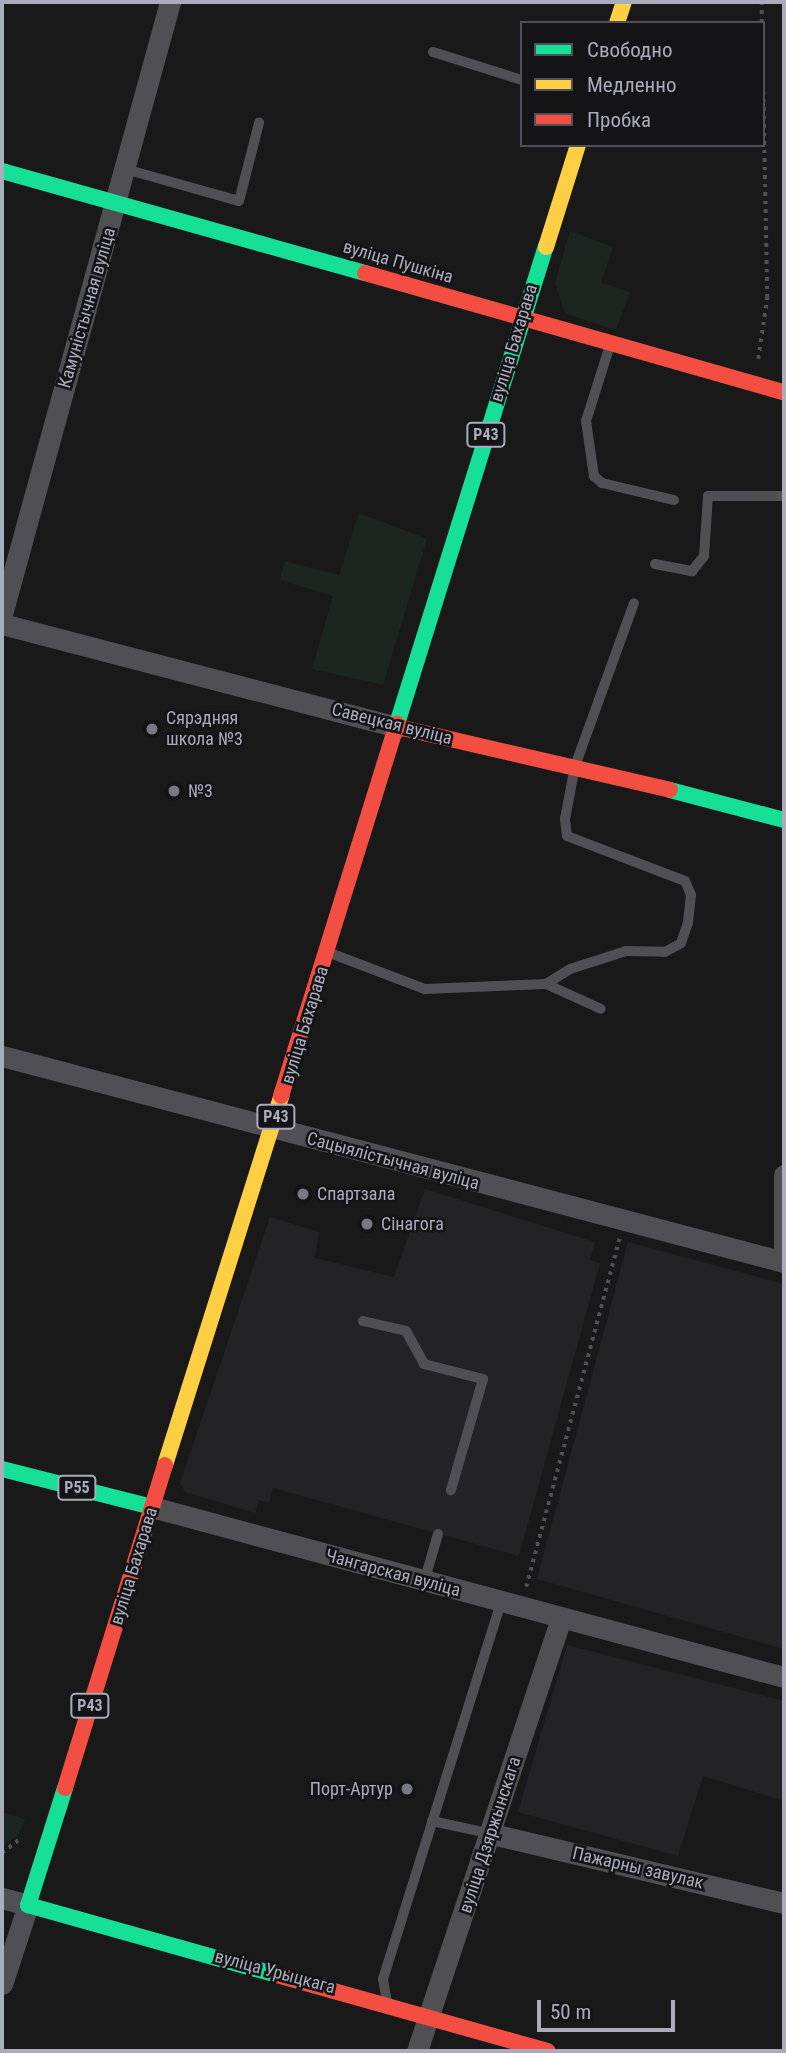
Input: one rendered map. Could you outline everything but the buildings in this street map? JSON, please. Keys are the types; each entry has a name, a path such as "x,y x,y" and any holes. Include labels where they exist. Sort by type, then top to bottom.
{"main road":[{"path":"618,21 624,2"},
{"name":"вуліца Бахарава","path":"29,1905 398,727 522,317 577,147"},
{"name":"вуліца Пушкіна","path":"2,171 784,392"},
{"name":"Савецкая вуліца","path":"398,727 575,766 784,820"},
{"name":"Чангарская вуліца","path":"2,1469 152,1507"},
{"name":"вуліца Урыцкага","path":"29,1905 548,2051"}],"street":[{"name":"Камуністычная вуліца","path":"2,614 170,2"},
{"name":"Савецкая вуліца","path":"2,624 398,727"},
{"name":"Сацыялістычная вуліца","path":"2,1056 784,1262"},
{"path":"784,1175 784,1262"},
{"name":"Чангарская вуліца","path":"152,1507 784,1677"},
{"name":"вуліца Дзяржынскага","path":"416,2051 492,1834 561,1618"},
{"name":"Пажарны завулак","path":"492,1834 784,1903"},
{"name":"вуліца Урыцкага","path":"2,1898 29,1905"},
{"name":"вуліца Бахарава","path":"3,1974 29,1905"}],"lane":[{"path":"433,52 520,79"},
{"path":"125,169 239,201 259,123"},
{"path":"610,342 586,421 594,476 602,483 674,500"},
{"path":"655,564 692,571 704,556 708,496 784,496"},
{"path":"546,984 570,969 626,951 665,951 681,943 688,923 691,895 685,881 567,836 565,819 575,766 634,603"},
{"path":"328,952 425,989 546,984 601,1009"},
{"path":"363,1321 406,1331 424,1364 482,1379 450,1490"},
{"path":"424,1582 438,1534"},
{"path":"387,2005 383,1979 432,1821 511,1605"},
{"path":"432,1821 492,1834"}],"path":[{"path":"762,2 762,21"},
{"path":"752,383 767,298 764,147"},
{"path":"511,1605 625,1221"},
{"path":"2,1853 23,1837"}],"shaded area":[{"path":"570,231 613,247 601,282 630,292 616,330 565,313 555,283"},
{"path":"359,513 427,539 383,685 312,669 333,596 280,580 285,561 339,575"},
{"path":"425,1189 595,1242 590,1260 600,1263 519,1556 273,1488 269,1503 259,1500 255,1513 185,1492 180,1483 270,1217 319,1232 315,1258 394,1277"},
{"path":"628,1242 784,1284 784,1649 537,1579"},
{"path":"567,1645 784,1701 784,1801 703,1776 678,1856 518,1812"},
{"path":"2,1812 25,1819 19,1834 2,1847"}],"traffic: fast":[{"path":"2,171 365,273"},
{"path":"397,724 546,247"},
{"path":"670,790 784,820"},
{"path":"2,1469 152,1507"},
{"path":"65,1788 28,1905 277,1975"}],"traffic: slow":[{"path":"618,21 624,2"},
{"path":"546,247 577,147"},
{"path":"165,1465 281,1096"}],"traffic: jam":[{"path":"365,273 784,392"},
{"path":"281,1096 397,724"},
{"path":"398,727 670,790"},
{"path":"65,1788 165,1465"},
{"path":"277,1975 548,2051"}],"place":[{"name":"Сярэдняя школа №3","path":"152,729"},
{"name":"№3","path":"174,791"},
{"name":"Спартзала","path":"303,1194"},
{"name":"Сінагога","path":"367,1224"},
{"name":"Порт-Артур","path":"407,1789"}]}
